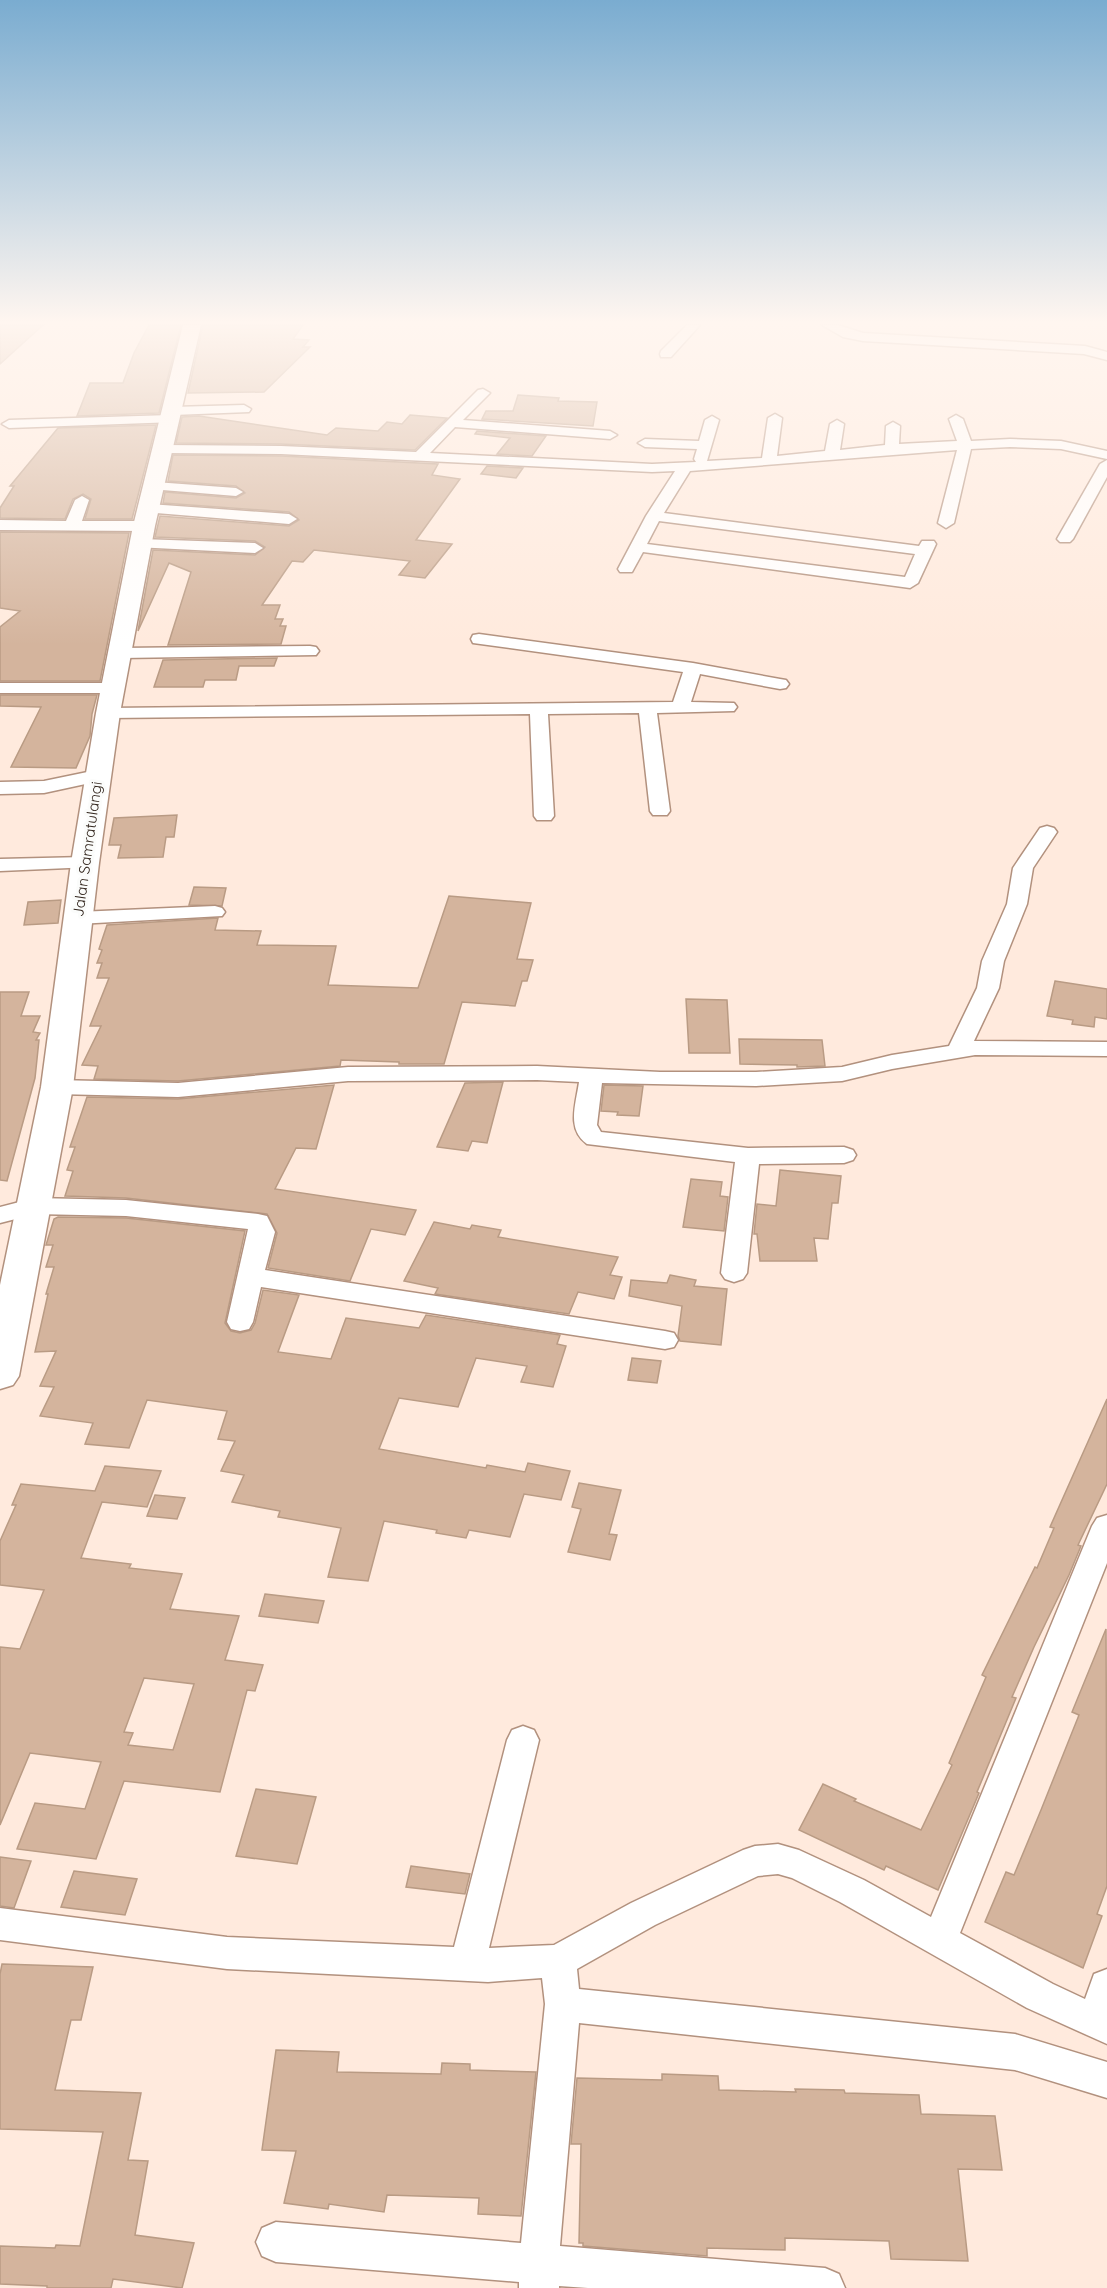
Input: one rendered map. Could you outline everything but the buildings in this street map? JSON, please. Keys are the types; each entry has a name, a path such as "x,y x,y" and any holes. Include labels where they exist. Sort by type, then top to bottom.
{"main road":[{"name":"Jalan Samratulangi","path":"0,1376 57,1087 97,776 147,517 168,432"}],"street":[{"path":"420,456 443,432"},
{"path":"568,432 610,435"},
{"path":"626,569 654,516 692,467 705,445 709,432"},
{"path":"769,461 773,432"},
{"path":"832,455 836,432"},
{"path":"892,449 893,432"},
{"path":"946,523 965,445 960,432"},
{"path":"164,449 281,450 542,464 692,467 892,449 1042,442 1107,455"},
{"path":"645,443 705,445"},
{"path":"1065,539 1107,464"},
{"path":"147,517 236,492"},
{"path":"72,526 82,500"},
{"path":"637,547 910,583 926,548 654,516"},
{"path":"147,517 251,555 263,532"},
{"path":"0,525 72,526 147,517 289,519"},
{"path":"479,639 693,668 780,684"},
{"path":"121,653 310,651"},
{"path":"680,707 693,668"},
{"path":"0,688 111,701 539,709 728,707"},
{"path":"647,708 660,812"},
{"path":"539,709 544,816"},
{"path":"0,788 44,787 97,776"},
{"path":"958,1051 988,988 993,961 1017,904 1023,868 1047,832"},
{"path":"0,865 85,863"},
{"path":"78,918 215,912"},
{"path":"57,1087 178,1089 348,1074 592,1074 660,1078 797,1077 842,1074 958,1051 1002,1048 1107,1049"},
{"path":"592,1074 585,1125 587,1133 595,1138 748,1156 844,1155"},
{"path":"734,1273 748,1156"},
{"path":"0,1215 35,1206 126,1208 258,1222 262,1232 240,1322"},
{"path":"250,1277 665,1340"},
{"path":"939,1941 1107,1526"},
{"path":"466,1964 524,1740"},
{"path":"0,1924 227,1953 466,1964 558,1960 643,1914 755,1861 778,1859 799,1865 852,1891 1040,1996 1102,2025 1107,1986"},
{"path":"539,2275 563,2004 558,1960"},
{"path":"563,2004 1015,2052 1107,2079"},
{"path":"276,2242 539,2275 825,2288"}]}
